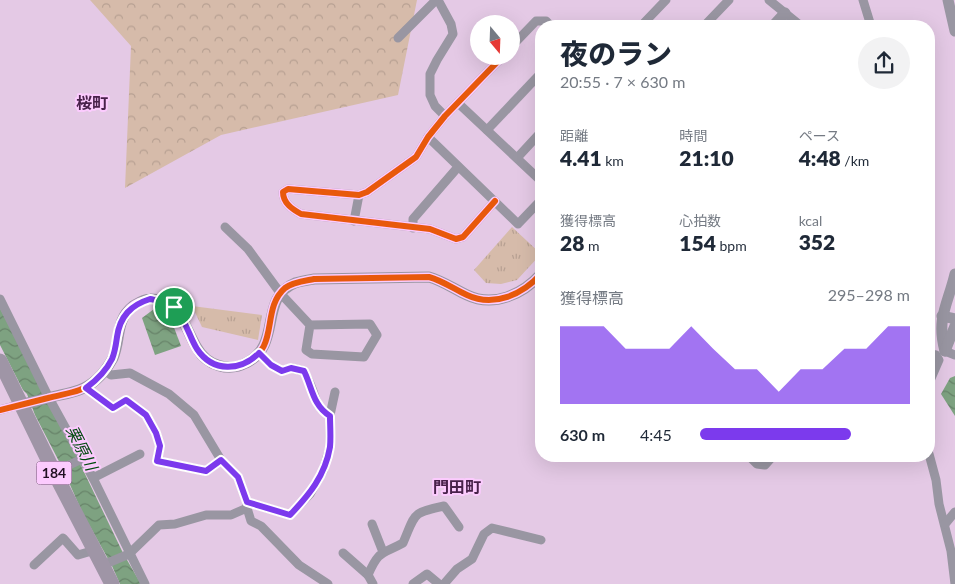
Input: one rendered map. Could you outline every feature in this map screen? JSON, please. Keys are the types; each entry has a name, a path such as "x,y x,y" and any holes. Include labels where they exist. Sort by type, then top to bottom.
{"highway":[{"name":"184","path":"0,361 26,403 95,550 106,564 112,584"}],"street":[{"path":"398,38 437,0 451,24 452,34 430,74 430,95 434,106 446,116"},
{"path":"647,20 666,0"},
{"path":"710,20 729,0"},
{"path":"769,0 794,20"},
{"path":"863,0 869,20"},
{"path":"948,0 955,31"},
{"path":"779,20 785,13"},
{"path":"520,38 535,22"},
{"path":"494,65 428,137 416,157 359,196 288,189 282,192 283,199 292,209 301,214 430,229 456,239 462,237 494,201"},
{"path":"487,130 535,79"},
{"path":"458,103 535,175"},
{"path":"428,137 518,224 535,206"},
{"path":"517,158 535,138"},
{"path":"413,228 413,218 458,167"},
{"path":"354,221 359,196"},
{"path":"225,227 248,249 280,294 310,325 370,324 377,335 364,357 312,354 306,350 310,325"},
{"path":"950,353 942,342 942,316 955,274"},
{"path":"0,410 74,393 86,388 97,379 113,358 122,320 127,311 138,303 150,299 174,307 182,318 197,350 208,361 220,367 236,367 252,360 266,344 276,301 286,288 297,282 314,279 428,277 442,281 469,296 496,300 525,289 535,280"},
{"path":"0,299 47,398 79,460 93,478 127,555 145,584"},
{"path":"942,316 955,318"},
{"path":"950,353 955,326"},
{"path":"259,353 271,365 282,371 291,368 304,371 311,384 316,403 322,411 330,416"},
{"path":"935,355 939,360 935,369"},
{"path":"104,370 111,375 130,373 169,394 194,415 221,460 238,477 251,521 261,526 299,565 328,584"},
{"path":"86,388 113,408 126,400 146,415 156,433 160,446 157,461 206,471 221,460"},
{"path":"106,564 127,555 159,525 175,524 206,515 231,515 247,505 290,515 310,494 323,471 330,447 330,416 334,392"},
{"path":"93,478 140,454"},
{"path":"57,470 79,460"},
{"path":"756,462 765,465 768,462"},
{"path":"931,462 951,551 955,584"},
{"path":"368,575 374,560 383,552 403,543 415,514 444,506 459,527"},
{"path":"945,524 955,512"},
{"path":"372,524 383,552"},
{"path":"444,584 457,569 472,559 484,534 492,528 541,540"},
{"path":"34,566 63,538 78,555 95,550"},
{"path":"343,553 368,575 373,584"},
{"path":"414,584 427,574 439,584"}],"green space":[{"path":"90,0 417,0 398,95 221,135 125,188 131,46"},
{"path":"512,227 535,248 535,260 517,280 501,284 486,283 474,270"},
{"path":"192,306 262,315 258,340 202,327"}],"water":[{"path":"0,308 71,445 123,553 141,584 120,584 82,512 64,471 35,415 27,394 23,390 0,345"},
{"path":"154,309 170,317 181,346 155,355 142,318"},
{"path":"955,376 955,416 941,394 950,378"}],"cycle path":[{"path":"494,65 445,116 428,137 416,157 367,192 359,195 288,189 283,192 283,196 291,208 301,214 430,229 456,239 463,237 495,201"},
{"path":"0,410 74,392 91,384 101,375 110,362 116,346 119,329 126,314 131,307 149,300 159,300 168,303 175,309 197,350 206,360 218,366 231,367 244,364 255,357 262,348 267,339 273,307 278,297 285,288 295,283 314,279 429,277 477,299 487,300 507,297 517,293 535,280"}],"district":[{"name":"桜町","path":"92,103"},
{"name":"門田町","path":"457,487"}],"route":[{"path":"150,299 174,307 182,318 197,350 208,361 220,367 236,367 252,360 259,353 271,365 282,371 291,368 304,371 311,384 316,403 322,411 330,416 330,447 323,471 310,494 290,515 247,502 238,477 221,460 206,471 157,461 160,446 156,433 146,415 126,400 113,408 86,388 97,379 113,358 118,330 127,311 138,303 150,299"}],"water label":[{"name":"栗原川","path":"82,448"}]}
